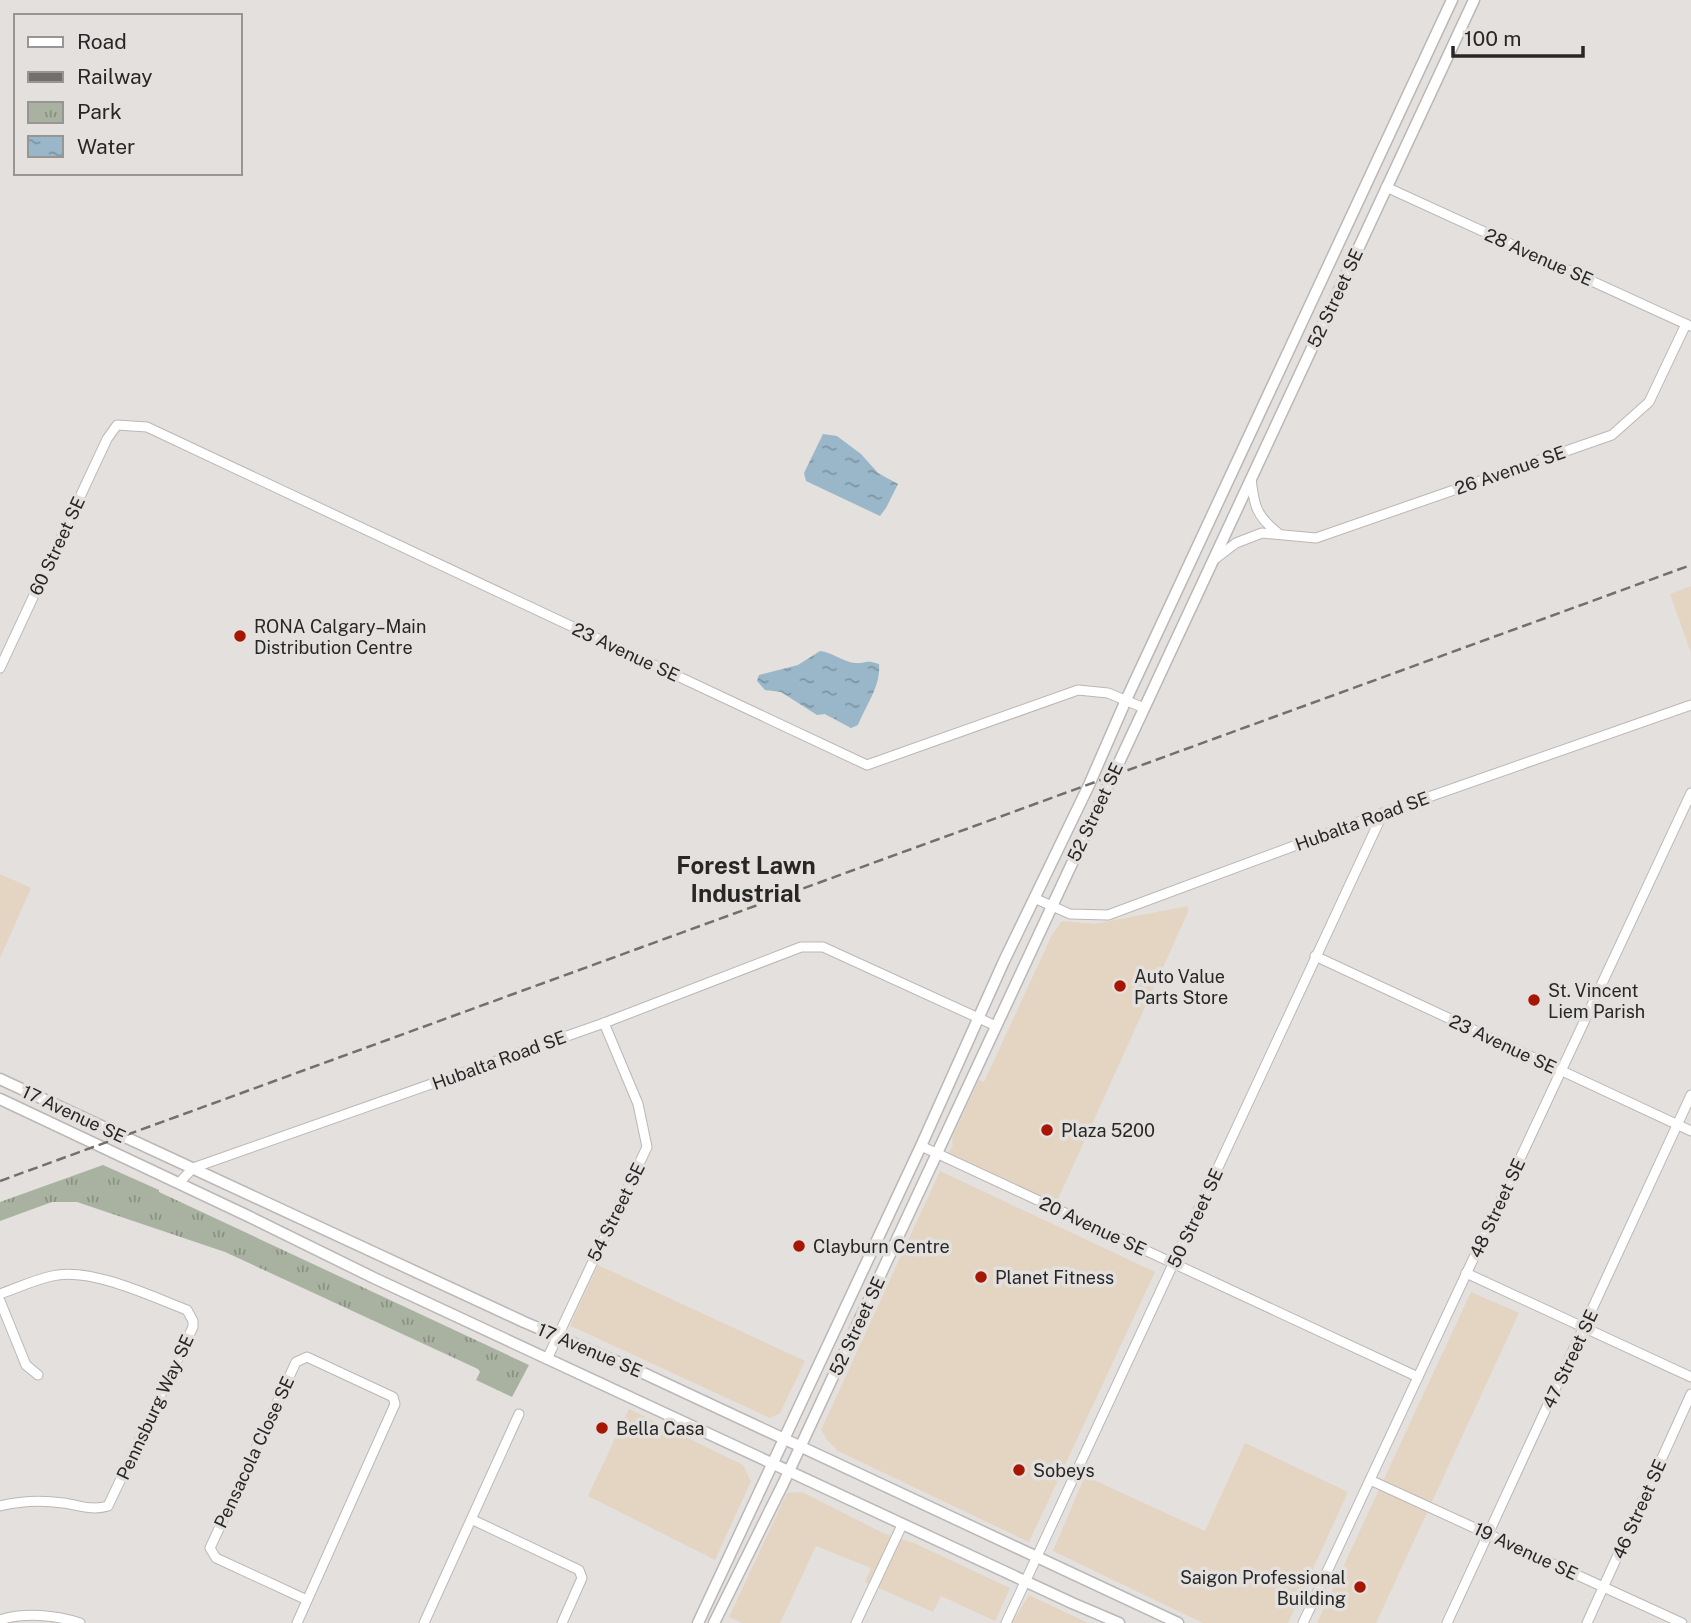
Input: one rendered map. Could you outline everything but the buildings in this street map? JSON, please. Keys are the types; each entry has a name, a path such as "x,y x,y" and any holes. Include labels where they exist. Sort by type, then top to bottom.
{"main road":[{"name":"52 Street SE","path":"698,1623 1452,0"},
{"name":"52 Street SE","path":"714,1623 801,1447 1474,0"},
{"name":"17 Avenue SE","path":"0,1079 558,1337 641,1372 1178,1623"},
{"name":"17 Avenue SE","path":"0,1099 547,1359 1119,1623"}],"street":[{"name":"28 Avenue SE","path":"1386,187 1689,325"},
{"name":"26 Avenue SE","path":"1212,561 1236,543 1262,533 1316,538 1612,435 1649,402 1689,325"},
{"name":"23 Avenue SE","path":"117,425 147,428 867,765 1079,690 1108,693 1144,708"},
{"name":"60 Street SE","path":"0,668 107,439 117,425"},
{"path":"1251,479 1255,504 1261,517 1278,533"},
{"name":"Hubalta Road SE","path":"1034,898 1070,914 1108,915 1383,813 1691,705"},
{"name":"48 Street SE","path":"1303,1623 1691,793"},
{"name":"50 Street SE","path":"1006,1623 1383,813"},
{"name":"Hubalta Road SE","path":"179,1183 193,1168 604,1023 801,947 823,947 977,1018"},
{"name":"23 Avenue SE","path":"1315,956 1691,1131"},
{"path":"977,1018 996,1026"},
{"name":"54 Street SE","path":"547,1359 648,1147 638,1104 604,1023"},
{"name":"47 Street SE","path":"1447,1623 1691,1095"},
{"name":"20 Avenue SE","path":"921,1146 1418,1377"},
{"path":"1466,1273 1691,1377"},
{"name":"Pennsburg Way SE","path":"0,1294 53,1276 79,1275 107,1281 187,1310 193,1327 108,1507 97,1509 61,1503 18,1502 0,1506"},
{"path":"0,1300 26,1365 38,1375"},
{"name":"Pensacola Close SE","path":"297,1623 395,1404 393,1397 307,1357 296,1362 210,1548 216,1558 307,1600"},
{"name":"46 Street SE","path":"1587,1623 1691,1394"},
{"path":"424,1623 519,1414"},
{"name":"19 Avenue SE","path":"1370,1480 1682,1623"},
{"path":"473,1520 579,1570 582,1578 562,1623"},
{"path":"856,1623 902,1525"},
{"path":"1,1617 29,1615 65,1618 80,1623"}],"shaded area":[{"path":"1691,586 1691,653 1670,594"},
{"path":"0,874 31,888 0,958"},
{"path":"1188,906 1188,912 1054,1208 946,1158 953,1145 952,1138 979,1080 984,1082 1052,935 1062,921 1094,924"},
{"path":"940,1171 1155,1272 1029,1542 838,1451 821,1430"},
{"path":"598,1265 805,1361 780,1413 770,1418 571,1326"},
{"path":"1471,1292 1519,1313 1376,1623 1317,1623"},
{"path":"629,1409 743,1465 751,1481 715,1560 588,1496"},
{"path":"1245,1443 1348,1492 1288,1623 1203,1623 1053,1551 1085,1476 1205,1531"},
{"path":"802,1492 885,1534 914,1543 1010,1588 995,1621 941,1596 933,1612 865,1582 871,1568 816,1546 780,1623 743,1623 729,1617 787,1493"},
{"path":"1029,1595 1088,1623 1012,1623"}],"green space":[{"path":"103,1165 529,1365 512,1397 476,1380 480,1372 478,1369 225,1252 77,1202 52,1202 0,1221 0,1202"}],"water":[{"path":"823,434 837,436 861,454 878,473 898,484 880,516 806,481 804,473"},
{"path":"820,651 851,662 879,664 875,688 858,725 851,728 825,714 817,715 781,692 765,690 757,681 759,675 798,665"}],"railway":[{"path":"0,1181 1691,565"}],"place":[{"name":"RONA Calgary–Main Distribution Centre","path":"240,636"},
{"name":"Auto Value Parts Store","path":"1120,986"},
{"name":"St. Vincent Liem Parish","path":"1534,1000"},
{"name":"Plaza 5200","path":"1047,1130"},
{"name":"Clayburn Centre","path":"799,1246"},
{"name":"Planet Fitness","path":"981,1277"},
{"name":"Bella Casa","path":"602,1428"},
{"name":"Sobeys","path":"1019,1470"},
{"name":"Saigon Professional Building","path":"1360,1587"}],"district":[{"name":"Forest Lawn Industrial","path":"746,879"}]}
